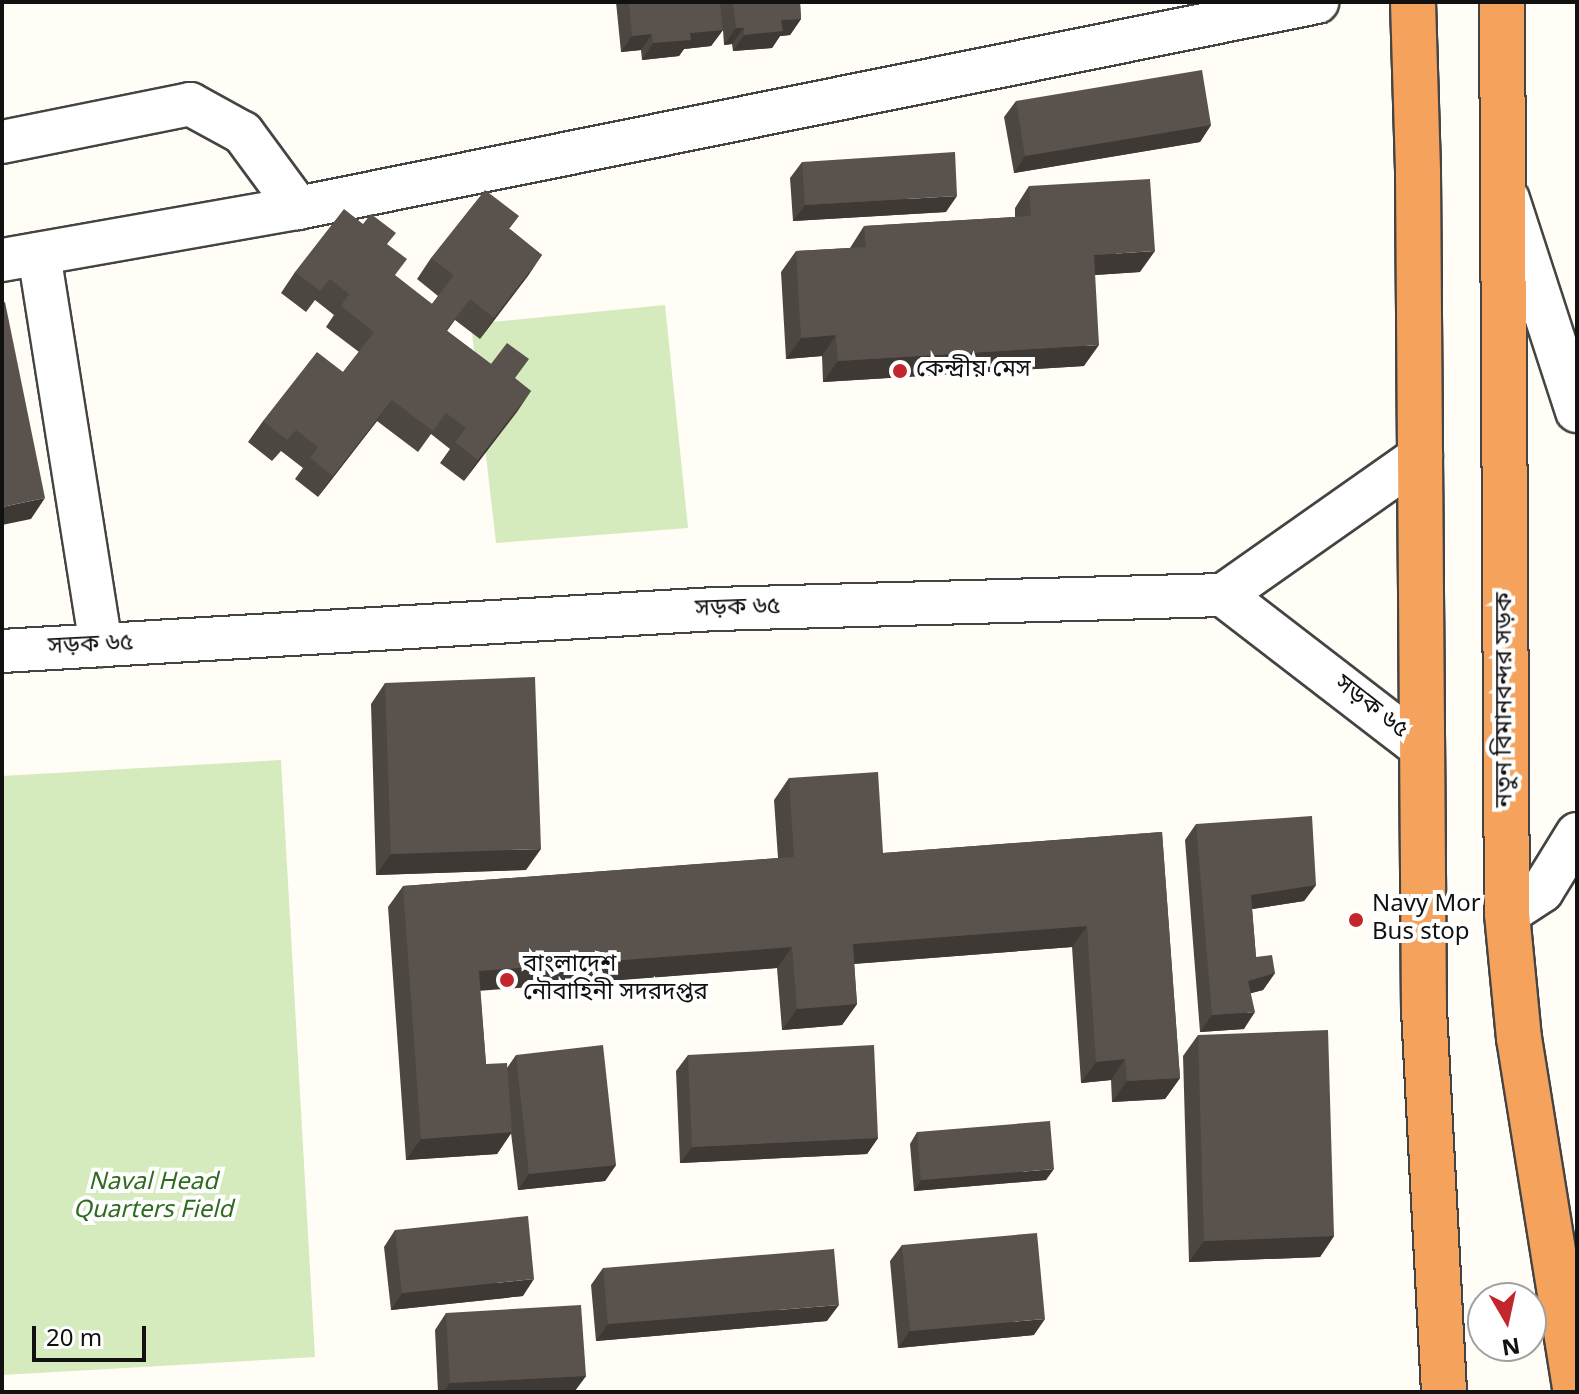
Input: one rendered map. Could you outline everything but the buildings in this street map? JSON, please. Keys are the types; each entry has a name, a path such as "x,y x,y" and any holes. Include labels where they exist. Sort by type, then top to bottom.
{"highway":[{"path":"1413,2 1421,456 1424,1010 1444,1392"},
{"name":"নতুন বিমানবন্দর সড়ক","path":"1502,2 1507,914 1519,1038 1576,1392"}],"street":[{"path":"101,645 20,257 298,208 1171,17 1317,2"},
{"path":"2,142 190,104 243,133 298,208"},
{"path":"1504,186 1577,411"},
{"path":"1223,595 1421,456"},
{"name":"সড়ক ৬৫","path":"2,651 716,609 1223,595 1422,748"},
{"path":"1507,914 1542,891 1577,834"}],"green space":[{"path":"665,305 688,528 496,543 471,324"},
{"name":"Naval Head Quarters Field","path":"281,760 315,1357 2,1375 2,776"}],"place":[{"name":"কেন্দ্রীয় মেস","path":"900,371"},
{"name":"Navy Mor Bus stop","path":"1356,920"},
{"name":"বাংলাদেশ নৌবাহিনী সদরদপ্তর","path":"507,980"}]}
